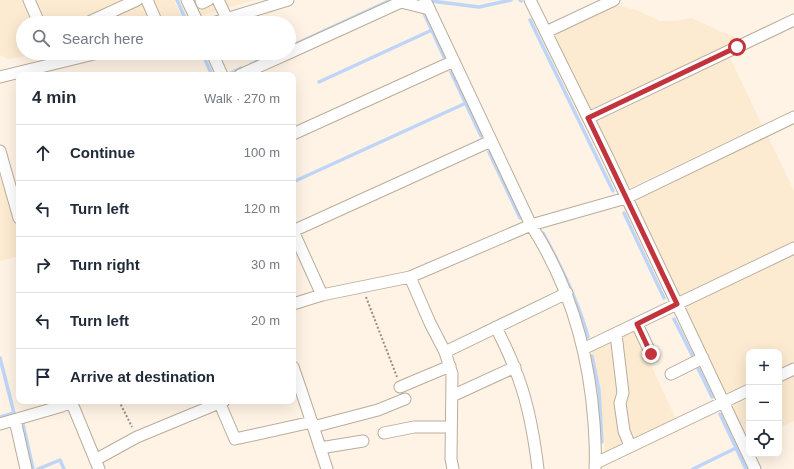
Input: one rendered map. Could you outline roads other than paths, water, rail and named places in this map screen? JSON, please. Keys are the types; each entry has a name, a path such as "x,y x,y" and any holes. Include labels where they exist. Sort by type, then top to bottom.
{"street":[{"path":"29,0 36,16"},
{"path":"102,16 137,0"},
{"path":"147,0 154,16"},
{"path":"187,0 195,16"},
{"path":"201,0 202,3 208,0"},
{"path":"218,0 225,16"},
{"path":"236,16 288,0"},
{"path":"530,0 756,469"},
{"path":"546,32 614,0"},
{"path":"296,50 401,2 427,5 531,225 542,242 567,294 576,320 583,349 592,400 595,466 630,446 746,391"},
{"path":"588,118 794,20"},
{"path":"16,72 50,60"},
{"path":"215,60 221,72"},
{"path":"247,72 273,60"},
{"path":"296,133 454,61"},
{"path":"0,78 16,72"},
{"path":"296,303 322,295 410,277 531,225 626,198 794,117"},
{"path":"296,230 491,141"},
{"path":"0,151 16,208"},
{"path":"8,181 16,177"},
{"path":"296,238 322,295"},
{"path":"583,349 794,248"},
{"path":"410,277 430,323 446,352 452,374 451,459 453,469"},
{"path":"446,352 567,294"},
{"path":"637,324 651,354"},
{"path":"496,327 515,367 534,437 538,469"},
{"path":"616,334 623,392 620,403 624,431 630,446"},
{"path":"671,374 703,358"},
{"path":"400,386 450,366"},
{"path":"452,396 515,367"},
{"path":"296,375 309,410 312,424 327,469"},
{"path":"223,404 235,439 378,410 405,398"},
{"path":"0,424 66,404"},
{"path":"73,404 97,464 137,437 217,404"},
{"path":"15,420 26,469"},
{"path":"384,433 414,427 451,427"},
{"path":"320,448 363,441"}],"waterway":[{"path":"177,0 184,16"},
{"path":"296,44 391,0"},
{"path":"431,1 479,7 511,0"},
{"path":"424,13 444,57"},
{"path":"530,20 613,191"},
{"path":"319,82 432,30"},
{"path":"205,60 211,72"},
{"path":"251,64 260,60"},
{"path":"233,72 241,68"},
{"path":"451,72 481,136"},
{"path":"296,181 466,103"},
{"path":"489,152 520,218"},
{"path":"624,213 664,298"},
{"path":"543,233 568,284 584,323 588,337"},
{"path":"674,319 694,359"},
{"path":"592,356 599,390 602,442"},
{"path":"0,358 14,413 0,417"},
{"path":"697,366 712,397"},
{"path":"720,414 746,469"},
{"path":"23,424 33,469"},
{"path":"693,469 736,448"},
{"path":"38,469 60,460 64,469"}]}
